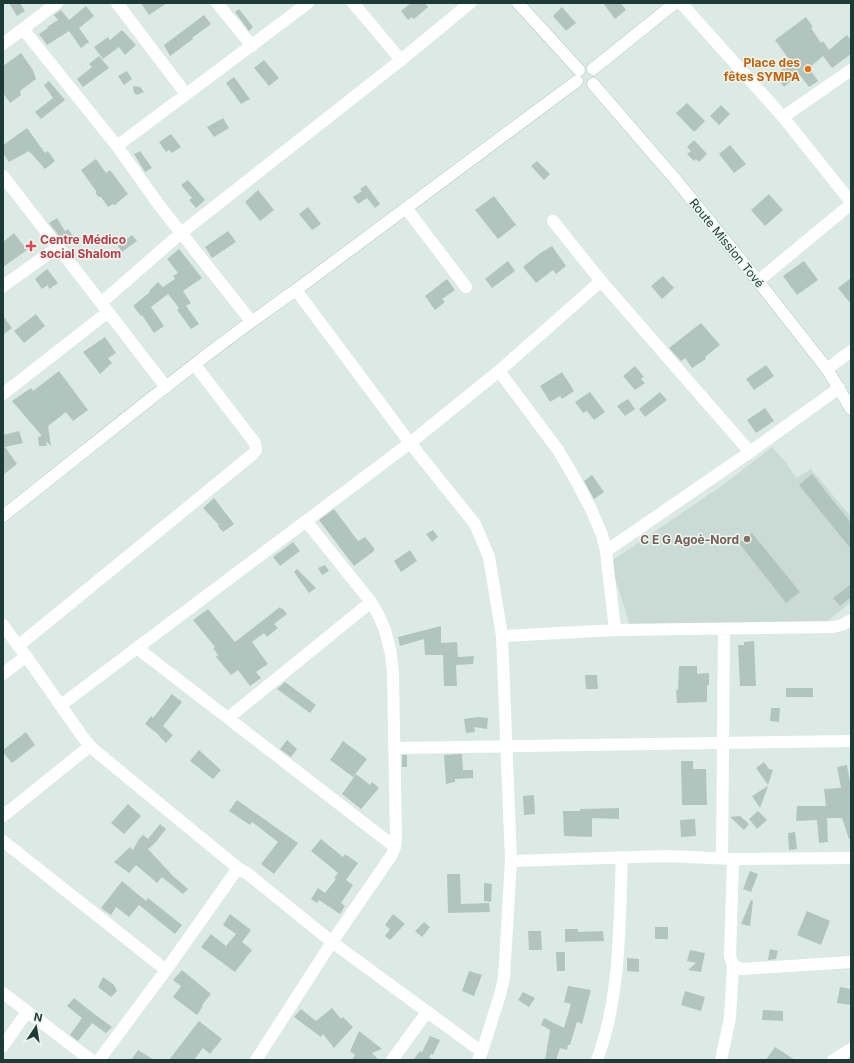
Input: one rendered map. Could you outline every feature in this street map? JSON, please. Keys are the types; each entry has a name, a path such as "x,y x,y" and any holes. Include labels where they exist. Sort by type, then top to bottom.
{"street":[{"path":"3,44 57,3"},
{"path":"118,3 186,94"},
{"path":"216,3 252,46"},
{"path":"117,146 308,3"},
{"path":"353,3 401,60"},
{"path":"3,394 105,308 181,233 401,60 470,3"},
{"path":"3,516 251,321 296,290 406,208 578,75 586,66 593,69 597,76 593,84 587,87 583,86 578,75 518,3"},
{"path":"593,69 675,3"},
{"path":"681,3 783,117 851,203 758,281"},
{"path":"23,28 117,146 181,233 251,321"},
{"path":"783,117 851,70"},
{"name":"Route Mission Tové","path":"593,84 676,180 758,281 827,369 851,409"},
{"path":"3,176 166,387"},
{"path":"406,208 466,287"},
{"path":"553,221 601,281 750,452"},
{"path":"3,286 58,247"},
{"path":"61,705 410,443 499,371 601,281"},
{"path":"3,626 90,746 238,868 248,874 332,942 427,1012 480,1056 504,978 511,861 502,636 489,557 475,524 410,443 296,290"},
{"path":"827,369 851,351"},
{"path":"18,646 256,450 255,443 195,365"},
{"path":"499,371 558,450 591,509 602,535 606,551 615,630"},
{"path":"606,551 750,452 839,388"},
{"path":"256,1060 332,942 391,856 396,838 393,674 391,654 385,630 371,602 306,521"},
{"path":"228,718 371,602"},
{"path":"502,636 615,630 833,627 842,625 851,620"},
{"path":"722,1060 730,1018 733,964 730,956 722,744 724,629"},
{"path":"137,648 395,846"},
{"path":"3,674 26,656"},
{"path":"394,748 851,741"},
{"path":"3,816 90,746"},
{"path":"3,841 166,970"},
{"path":"511,861 667,856 727,858 851,858"},
{"path":"597,1060 608,1025 618,957 622,858"},
{"path":"99,1060 166,970 238,868"},
{"path":"733,964 742,969 851,962"},
{"path":"3,993 91,1060"},
{"path":"3,1046 27,1012"},
{"path":"392,1060 427,1012"},
{"path":"833,1060 851,1049"}],"shaded area":[{"name":"C E G Agoè-Nord","path":"772,447 785,461 796,478 811,469 851,517 851,602 825,623 630,626 610,562 723,485"}],"building":[{"path":"9,3 20,3 25,11 17,16"},
{"path":"141,3 167,3 149,15"},
{"path":"411,3 425,3 428,7 414,19 412,17 408,20 401,11"},
{"path":"603,3 621,3 626,10 615,19"},
{"path":"86,6 94,16 79,28 89,42 81,48 69,31 47,45 39,34 58,20 54,15 61,10 69,20"},
{"path":"562,7 576,23 566,31 553,16"},
{"path":"239,9 253,27 249,31 235,12"},
{"path":"204,15 211,24 170,56 164,45"},
{"path":"806,17 821,43 823,41 829,50 847,35 851,40 851,54 832,68 823,56 809,68 818,81 809,87 799,74 784,87 775,75 791,62 775,40"},
{"path":"122,30 136,45 125,55 119,47 103,59 94,47 108,37 110,40"},
{"path":"21,53 33,70 36,79 20,91 21,95 10,103 3,93 3,66"},
{"path":"99,56 109,68 83,87 77,79 92,67 89,64"},
{"path":"264,60 279,78 269,86 254,68"},
{"path":"127,71 132,79 124,85 118,76"},
{"path":"234,77 250,99 241,104 226,83"},
{"path":"49,81 65,100 41,119 35,112 53,98 44,85"},
{"path":"133,86 140,87 144,92 137,95 134,93"},
{"path":"687,103 705,121 694,132 676,113"},
{"path":"721,105 730,114 719,125 710,116"},
{"path":"223,118 229,128 214,137 207,127"},
{"path":"27,128 45,153 48,151 55,161 45,169 29,151 9,162 3,153 3,145"},
{"path":"171,134 181,147 172,153 169,150 166,152 159,142"},
{"path":"694,140 707,154 699,162 696,159 694,161 687,154 691,151 687,147"},
{"path":"730,145 746,164 734,173 719,154"},
{"path":"140,151 152,168 145,172 134,154"},
{"path":"96,159 106,173 110,170 128,194 115,205 113,204 108,207 101,197 96,194 96,191 81,170"},
{"path":"537,161 550,174 544,180 531,166"},
{"path":"188,180 205,200 196,208 189,200 192,198 181,185"},
{"path":"366,185 380,204 375,208 367,198 358,204 353,197 362,191 360,189"},
{"path":"258,190 274,210 260,221 245,202"},
{"path":"769,194 783,210 765,226 751,210"},
{"path":"494,196 516,225 498,239 475,210"},
{"path":"308,207 321,224 312,230 299,214"},
{"path":"57,218 65,231 68,229 76,240 67,246 49,223"},
{"path":"228,231 236,242 212,258 205,247"},
{"path":"14,233 27,250 3,267 3,242"},
{"path":"132,235 137,241 122,252 118,246"},
{"path":"552,246 566,266 556,274 553,270 536,283 523,267"},
{"path":"179,249 202,278 183,291 191,303 186,306 199,324 191,329 177,310 179,308 168,294 151,307 164,326 154,333 142,315 141,316 133,306 150,292 149,291 158,282 163,287 175,279 173,276 178,273 167,259"},
{"path":"508,261 515,271 492,288 485,279"},
{"path":"804,261 818,280 797,295 783,276"},
{"path":"47,269 58,283 49,289 48,285 42,289 35,279"},
{"path":"663,276 674,288 662,299 651,286"},
{"path":"851,278 851,304 838,288"},
{"path":"447,279 455,290 442,299 445,302 435,310 425,296"},
{"path":"36,314 45,326 24,343 14,331"},
{"path":"3,316 12,328 3,335"},
{"path":"701,323 720,345 705,357 706,359 692,368 685,358 681,361 669,348"},
{"path":"105,337 116,353 108,358 112,363 100,374 83,352"},
{"path":"766,365 774,376 754,390 746,379"},
{"path":"635,366 644,377 641,379 645,383 635,390 623,376"},
{"path":"59,371 88,410 73,421 66,412 48,426 51,446 46,441 47,446 39,446 38,437 42,436 12,401 31,388 33,391"},
{"path":"562,372 574,391 562,399 560,396 550,402 540,386"},
{"path":"590,392 605,412 594,420 587,411 583,413 575,402"},
{"path":"660,392 667,400 645,417 639,409"},
{"path":"628,399 635,409 625,416 617,406"},
{"path":"765,408 774,421 756,433 747,420"},
{"path":"19,431 23,443 5,447 17,464 3,475 3,435"},
{"path":"812,474 851,523 851,549 799,485"},
{"path":"592,475 604,492 594,499 584,481"},
{"path":"214,498 234,524 223,532 218,526 219,525 203,508"},
{"path":"334,509 358,541 365,537 374,548 374,551 354,566 319,520"},
{"path":"433,530 438,537 432,542 426,534"},
{"path":"752,533 800,592 786,603 739,543"},
{"path":"293,542 300,551 280,566 273,557"},
{"path":"410,550 417,561 401,572 394,561"},
{"path":"325,565 329,571 322,575 318,568"},
{"path":"297,569 316,588 309,593 294,572"},
{"path":"851,584 851,597 840,606 833,598"},
{"path":"280,607 287,614 274,624 278,628 267,637 264,633 252,642 268,664 256,672 261,678 250,686 238,670 231,675 216,657 218,655 213,648 215,647 193,620 208,609 235,642"},
{"path":"441,626 441,643 457,642 458,657 474,656 473,664 456,665 457,686 444,686 443,655 425,655 424,639 400,646 398,637"},
{"path":"754,641 756,686 740,686 738,645 744,645 744,642"},
{"path":"679,666 697,666 697,674 709,673 707,702 677,703 676,690 678,690"},
{"path":"585,675 597,675 598,689 586,689"},
{"path":"285,682 316,705 310,713 277,689"},
{"path":"786,688 813,688 813,697 786,697"},
{"path":"172,694 182,702 163,726 173,735 166,743 159,735 145,724 151,716 153,718"},
{"path":"771,708 780,708 779,722 770,721"},
{"path":"479,717 488,718 487,729 474,727 475,732 466,733 464,719"},
{"path":"26,732 35,745 12,763 3,750"},
{"path":"287,740 297,749 291,757 280,749"},
{"path":"343,741 367,759 353,777 330,760"},
{"path":"199,750 221,770 213,779 190,761"},
{"path":"462,754 463,770 473,770 473,778 455,779 455,782 446,784 444,755"},
{"path":"402,755 407,755 407,767 402,767"},
{"path":"681,761 693,761 693,769 706,769 707,805 682,805"},
{"path":"764,762 769,769 773,770 768,785 756,768"},
{"path":"847,765 851,788 851,839 849,839 842,818 827,818 828,842 819,843 817,820 796,821 797,806 826,806 824,789 841,788 837,767"},
{"path":"356,774 370,785 372,782 379,788 361,809 342,794"},
{"path":"768,786 760,808 752,796"},
{"path":"534,795 535,814 524,815 523,796"},
{"path":"237,800 298,843 274,874 261,864 278,842 252,822 250,825 229,811"},
{"path":"128,804 141,816 124,834 111,823"},
{"path":"619,808 619,819 592,818 592,837 564,836 563,811"},
{"path":"758,811 767,820 757,829 749,819"},
{"path":"740,816 749,824 744,830 730,817"},
{"path":"695,819 696,836 681,837 680,820"},
{"path":"160,824 166,829 148,849 173,876 188,889 183,894 162,877 157,883 136,865 129,873 114,862 130,847 133,850 143,835 148,839"},
{"path":"795,832 797,849 789,850 788,833"},
{"path":"321,839 343,857 345,854 358,863 346,880 353,885 341,903 345,906 340,914 319,900 317,903 311,899 318,888 325,893 336,879 334,878 338,873 311,851"},
{"path":"750,871 758,874 751,892 743,889"},
{"path":"447,874 460,874 461,904 489,903 490,912 448,913"},
{"path":"122,881 146,901 148,898 182,925 175,934 139,905 129,917 116,907 111,915 101,908"},
{"path":"484,883 492,884 491,902 484,901"},
{"path":"751,900 753,901 750,926 741,924"},
{"path":"807,911 830,921 821,945 797,935"},
{"path":"230,914 251,930 242,942 252,950 235,972 201,947 211,934 226,946 236,934 223,925"},
{"path":"393,914 405,924 390,940 385,936 390,929 385,925"},
{"path":"424,922 430,927 422,937 415,931"},
{"path":"655,927 668,927 668,939 655,939"},
{"path":"565,929 578,929 578,932 603,931 604,941 565,942"},
{"path":"528,931 541,931 542,950 529,950"},
{"path":"770,949 778,951 776,959 768,960"},
{"path":"690,950 705,953 701,972 688,970 696,963 687,961"},
{"path":"556,952 565,952 565,971 557,971"},
{"path":"627,958 639,959 639,972 627,971"},
{"path":"182,970 211,994 202,1005 203,1006 197,1015 173,997 181,986 173,980"},
{"path":"469,971 482,975 474,996 462,991"},
{"path":"103,977 114,985 117,991 111,997 98,987"},
{"path":"568,986 591,990 582,1024 577,1022 567,1050 560,1048 556,1060 545,1060 550,1030 541,1025 544,1018 564,1028 571,1004 564,1002"},
{"path":"840,987 851,989 851,1005 837,1003"},
{"path":"685,991 705,997 701,1011 681,1005"},
{"path":"523,992 535,998 529,1007 518,1000"},
{"path":"74,998 112,1027 106,1033 92,1023 78,1041 70,1035 82,1018 67,1006"},
{"path":"332,1008 341,1019 343,1017 353,1027 334,1048 323,1034 321,1037 294,1017 301,1009 316,1021"},
{"path":"763,1010 783,1011 783,1021 762,1020"},
{"path":"199,1021 222,1039 210,1054 203,1048 194,1060 169,1060"},
{"path":"359,1031 382,1049 372,1053 379,1060 352,1060 355,1055 350,1051"},
{"path":"430,1036 440,1040 433,1055 431,1054 429,1057 433,1060 413,1060 420,1051 422,1052"},
{"path":"775,1047 795,1060 766,1060"},
{"path":"138,1050 154,1060 131,1060"}],"place":[{"name":"Place des fêtes SYMPA","path":"808,69"},
{"name":"Centre Médico social Shalom","path":"31,246"},
{"name":"C E G Agoè-Nord","path":"747,539"}]}
